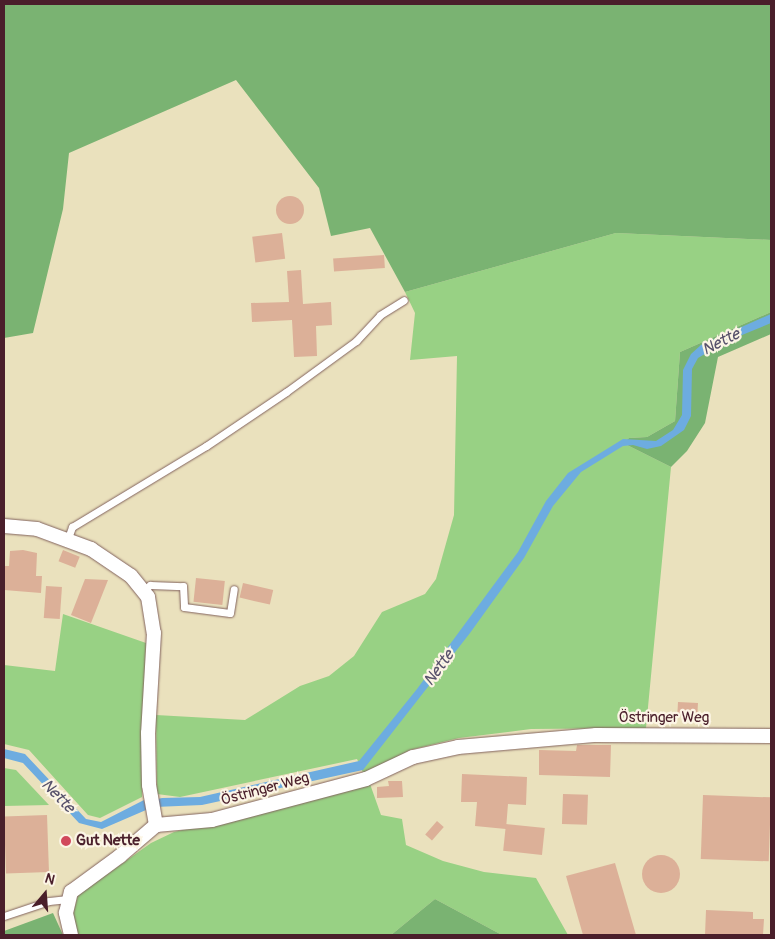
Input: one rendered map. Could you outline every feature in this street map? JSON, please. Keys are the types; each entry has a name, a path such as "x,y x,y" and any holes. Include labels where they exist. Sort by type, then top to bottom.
{"street":[{"path":"4,526 37,529 68,538 117,565 144,590 151,606 154,633 148,733 148,785 154,819 120,856 77,884 68,899 66,926 71,935"},
{"name":"Östringer Weg","path":"154,819 212,820 366,779 413,757 458,747 596,734 771,736"}],"lane":[{"path":"68,538 72,527 206,446 286,392 356,341 380,315 404,300"},
{"path":"144,590 150,585 183,586 184,607 230,613 234,589"},
{"path":"4,916 49,901 68,899"}],"green space":[{"path":"4,4 771,4 771,240 616,233 405,292 370,228 331,236 319,188 236,80 69,153 63,209 33,333 4,338"},
{"path":"616,233 771,240 771,312 680,352 675,421 647,437 629,438 623,443 671,467 646,728 531,729 459,738 410,750 365,777 357,759 180,797 157,794 156,715 245,720 300,686 329,676 354,656 382,612 425,594 436,579 454,515 457,356 410,360 415,313 405,292"},
{"path":"771,312 771,334 718,357 705,423 687,451 671,467 623,443 629,438 647,437 675,421 680,352"},
{"path":"63,614 146,643 142,797 100,818 88,815 29,750 4,744 4,665 55,671"},
{"path":"4,768 16,770 49,805 4,806"},
{"path":"370,784 381,815 402,819 406,845 443,861 484,872 536,878 568,935 502,935 435,899 391,935 78,935 74,929 73,914 78,895 151,843 174,832"},
{"path":"435,899 502,935 391,935"},
{"path":"53,913 63,935 4,935 4,931"}],"water":[{"name":"Nette","path":"771,314 771,323 725,342 698,358 692,369 691,416 684,430 661,446 647,449 633,445 623,446 581,472 553,506 524,558 470,633 363,770 202,805 155,807 154,800 162,798 200,797 359,761 417,689 518,552 546,501 568,473 623,439 656,441 673,430 682,415 683,370 691,354 701,345"},
{"name":"Nette","path":"4,749 25,754 86,819 101,822 144,800 146,810 102,829 79,823 23,763 4,758"}],"building":[{"path":"290,196 300,200 304,210 300,220 290,224 280,220 276,210 280,200"},
{"path":"282,233 285,259 255,262 252,237"},
{"path":"384,255 385,268 334,272 333,259"},
{"path":"301,270 303,304 331,302 332,325 316,326 317,356 294,357 292,320 252,322 251,303 289,302 287,271"},
{"path":"23,550 37,553 36,576 42,576 41,593 4,590 5,566 9,566 10,551"},
{"path":"63,550 80,557 75,568 59,561"},
{"path":"196,578 225,581 222,605 193,602"},
{"path":"85,579 108,580 91,623 71,615"},
{"path":"243,583 273,590 270,605 240,598"},
{"path":"46,586 62,587 60,619 44,618"},
{"path":"678,702 698,703 697,717 677,716"},
{"path":"577,745 611,745 610,777 539,775 539,750 576,751"},
{"path":"462,774 527,777 526,805 508,804 506,829 475,826 477,802 461,802"},
{"path":"388,781 402,781 403,797 377,798 377,787 389,786"},
{"path":"563,794 588,795 587,825 562,824"},
{"path":"703,795 771,797 769,861 701,859"},
{"path":"47,815 49,872 6,873 4,817"},
{"path":"437,821 444,827 432,840 425,835"},
{"path":"506,824 545,828 542,855 503,851"},
{"path":"661,855 668,856 674,861 679,867 679,881 674,887 668,892 661,893 654,892 648,887 643,881 642,874 643,867 648,861 654,856"},
{"path":"615,863 636,935 583,935 566,876"},
{"path":"706,910 753,912 753,919 764,919 763,935 705,935"}],"place":[{"name":"Gut Nette","path":"66,841"}]}
